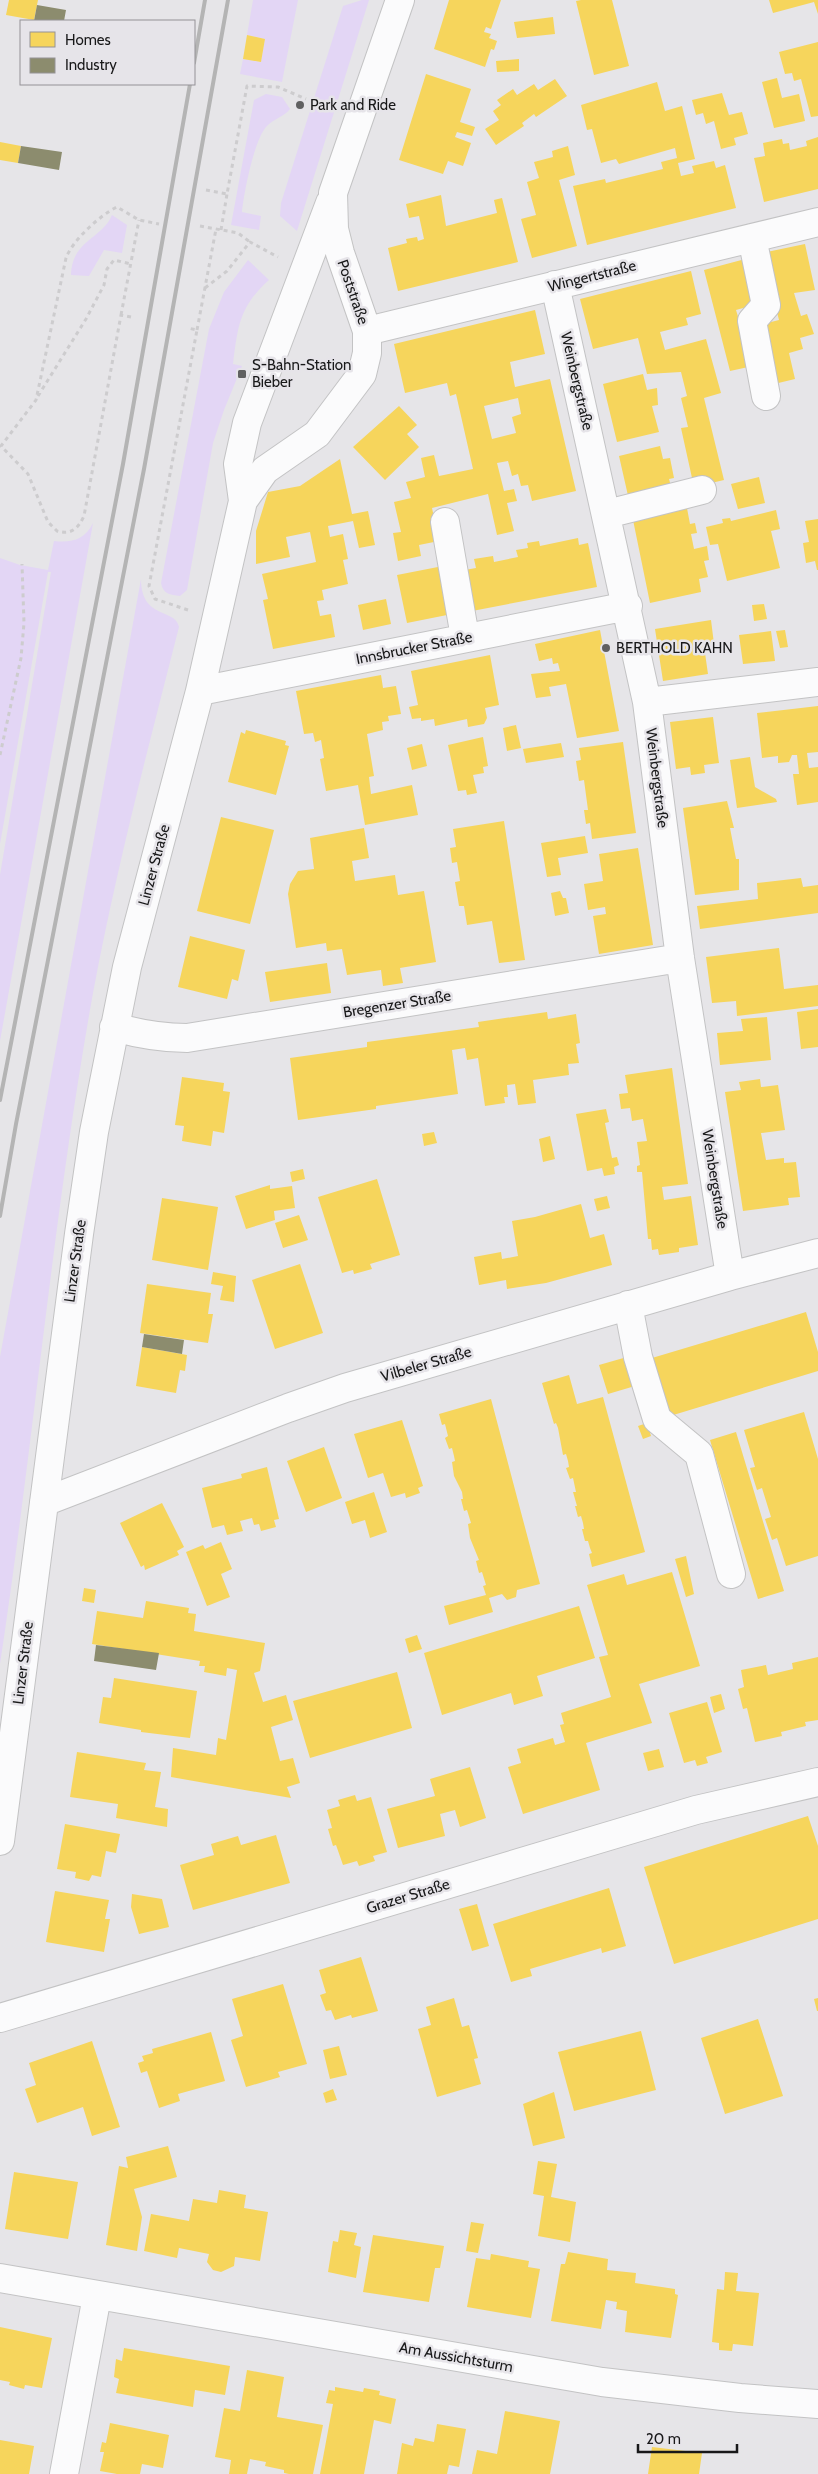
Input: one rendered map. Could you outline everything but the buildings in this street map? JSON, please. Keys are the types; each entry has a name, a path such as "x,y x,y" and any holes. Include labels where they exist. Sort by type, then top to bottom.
{"street":[{"name":"Poststraße","path":"200,691 243,500 265,470 317,434 338,409 362,374 367,353 366,331 334,229 334,193 400,0"},
{"path":"243,500 238,464 247,423 334,193"},
{"name":"Wingertstraße","path":"366,331 818,222"},
{"path":"752,238 766,304 752,321 766,396"},
{"name":"Weinbergstraße","path":"555,285 628,606 647,702 680,958 730,1276"},
{"path":"607,514 702,490"},
{"path":"445,522 465,637"},
{"name":"Innsbrucker Straße","path":"200,691 628,606"},
{"path":"647,702 818,682"},
{"name":"Linzer Straße","path":"0,1841 94,1132 127,968 200,691"},
{"name":"Bregenzer Straße","path":"114,1027 150,1036 187,1038 680,958"},
{"name":"Vilbeler Straße","path":"44,1502 345,1388 628,1305 818,1253"},
{"path":"628,1305 638,1357 657,1418 698,1454 731,1574"},
{"name":"Grazer Straße","path":"0,2018 696,1810 818,1782"},
{"name":"Am Aussichtsturm","path":"0,2278 602,2382 740,2398 818,2404"},
{"path":"64,2474 97,2296"}],"path":[{"path":"221,230 247,86 278,87 306,99"},
{"path":"206,190 227,194"},
{"path":"36,400 68,251 108,211 117,207 139,220 158,224"},
{"path":"131,264 114,260 107,268 101,291 36,400 0,448 28,474 52,528 64,533 71,532 80,526 84,516 122,315 139,220"},
{"path":"200,226 238,233 250,242"},
{"path":"181,609 156,599 150,586 216,229"},
{"path":"205,288 227,271 238,258"},
{"path":"122,315 132,317"},
{"path":"188,328 197,330"},
{"path":"0,755 21,658 24,623 22,564"}],"shaded area":[{"path":"253,0 298,0 282,82 240,74 243,59 261,62 265,39 247,35"},
{"path":"362,0 369,0 297,231 280,216 281,203 343,6"},
{"path":"266,94 282,97 290,109 266,127 257,143 250,167 242,212 261,216 259,230 231,225 254,100"},
{"path":"112,215 127,225 122,253 104,250 89,276 71,275 76,254 102,230"},
{"path":"248,260 269,280 251,299 242,318 233,364 242,366 213,443 187,590 180,596 173,595 165,592 161,583 209,329 224,292"},
{"path":"93,523 0,1041 0,875 51,572 48,572 0,844 0,558 20,565 48,570 54,541 72,541 82,537"},
{"path":"141,579 147,601 152,607 177,621 179,627 122,855 93,993 66,1160 0,1664 0,1357"}],"railway":[{"path":"195,57 205,0"},
{"path":"0,1216 16,1124 144,469 228,0"},
{"path":"0,1100 123,464 190,85"}],"place":[{"name":"Park and Ride","path":"300,105"},
{"name":"S-Bahn-Station Bieber","path":"242,374"},
{"name":"BERTHOLD KAHN","path":"606,648"}]}
